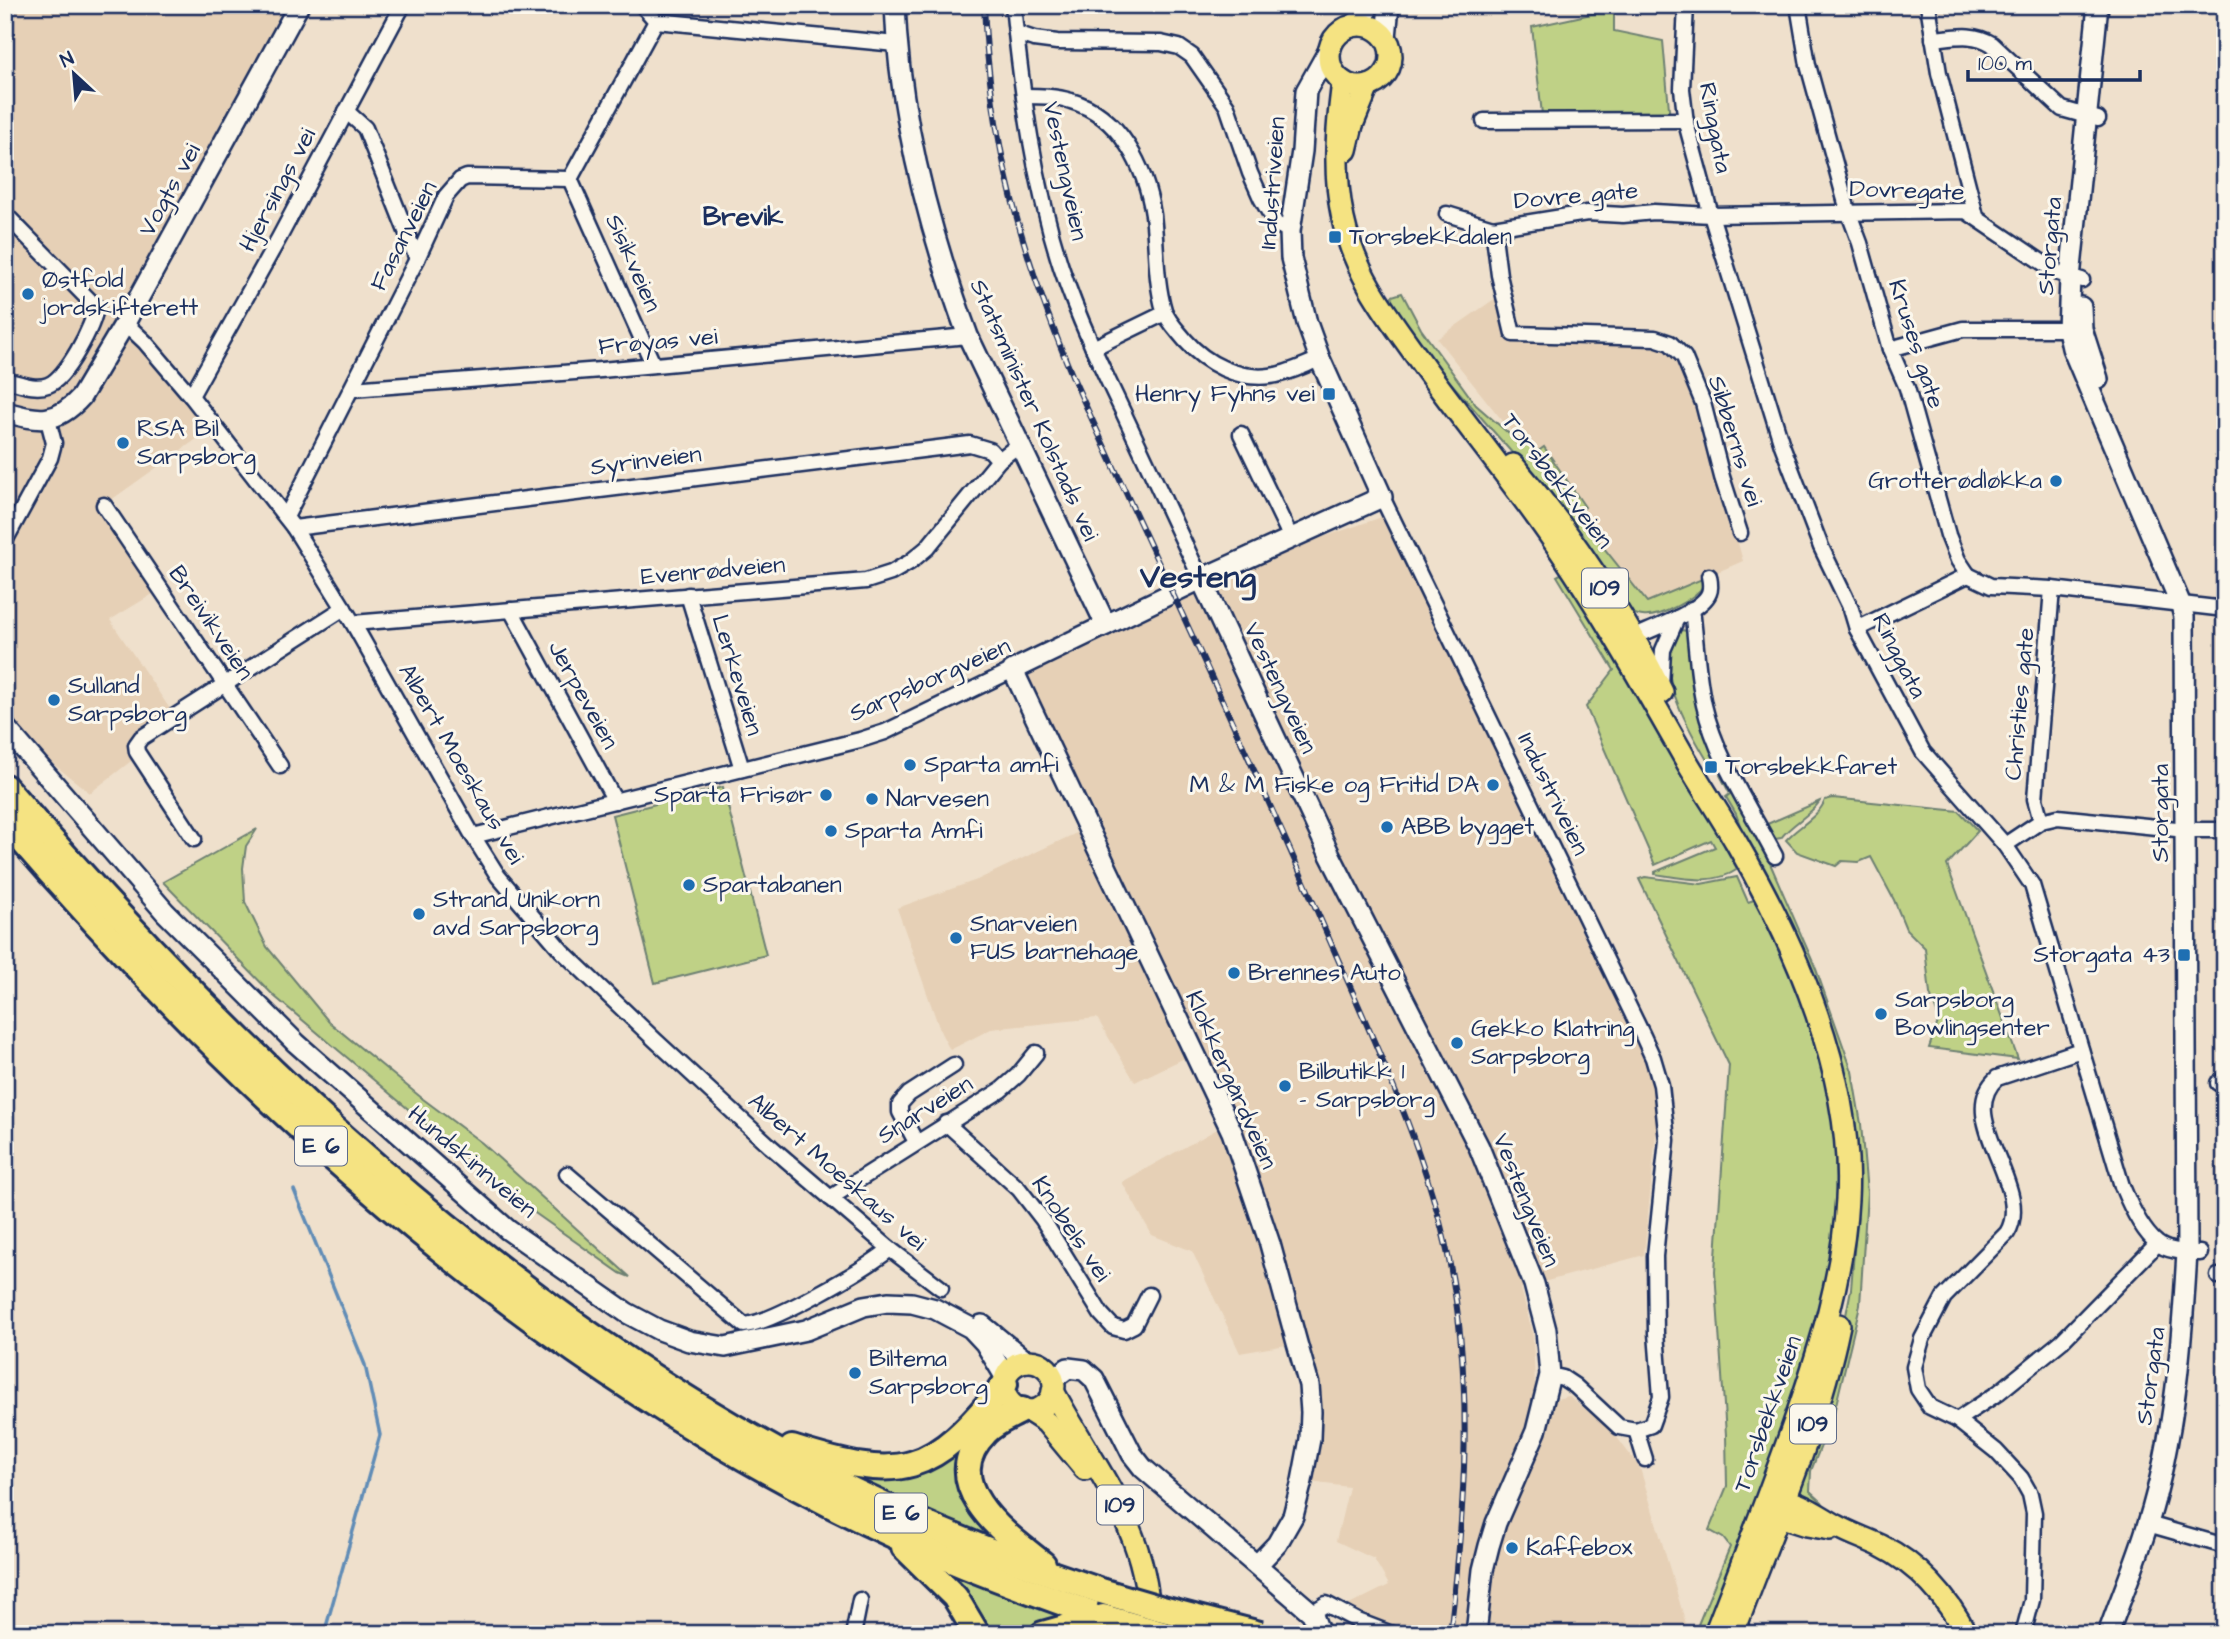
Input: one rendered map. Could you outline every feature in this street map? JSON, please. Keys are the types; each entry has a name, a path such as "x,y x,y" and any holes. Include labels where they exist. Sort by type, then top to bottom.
{"highway":[{"name":"E 6","path":"5,787 79,871 204,1003 326,1120 411,1196 506,1273 654,1378 811,1470 953,1537 1101,1591 1170,1612 1261,1634"},
{"name":"E 6","path":"5,821 143,972 231,1061 349,1171 444,1251 541,1325 663,1409 772,1474 888,1533 981,1573 1103,1617 1163,1634"},
{"name":"E 6","path":"748,1435 855,1466 897,1468 924,1460 949,1444 979,1414 1005,1381"},
{"name":"E 6","path":"1026,1410 997,1423 978,1441 970,1461 970,1482 977,1501 991,1521 1060,1577"},
{"name":"E 6","path":"888,1533 955,1597 977,1634"},
{"path":"1043,1634 1103,1617"}],"main road":[{"path":"1330,48 1334,38 1351,26 1370,26 1386,38"},
{"name":"109","path":"1368,86 1385,75 1390,67 1390,47 1386,38"},
{"name":"109","path":"1330,48 1331,66 1342,81"},
{"path":"1342,81 1359,87 1368,86"},
{"name":"Torsbekkveien","path":"1342,81 1336,136 1339,183 1344,222 1365,279 1388,319 1627,640 1661,691 1720,802 1735,841"},
{"name":"Torsbekkveien","path":"1339,183 1352,125 1368,86"},
{"name":"Torsbekkveien","path":"1627,640 1712,806 1735,841 1789,944 1821,1026 1838,1091 1847,1165 1849,1263 1835,1345 1822,1399 1777,1505 1715,1634"},
{"path":"1005,1381 1012,1368 1027,1362"},
{"name":"109","path":"1027,1362 1043,1366 1117,1499 1132,1532 1147,1589 1148,1634"},
{"name":"109","path":"1005,1381 1009,1400 1046,1422 1075,1455 1114,1518 1132,1572 1136,1634"},
{"path":"1026,1410 1045,1405 1053,1385"},
{"path":"1777,1505 1883,1547 1911,1565 1938,1591 1959,1619 1966,1634"},
{"name":"Torsbekkveien","path":"1733,1634 1777,1505"}],"street":[{"name":"Vogts vei","path":"48,420 72,406 81,397 125,323 299,5"},
{"name":"Hjersings vei","path":"191,396 403,5"},
{"path":"642,5 656,21 896,44"},
{"name":"Statsminister Kolstads vei","path":"895,5 896,44 912,145 929,217 968,336 1106,625"},
{"name":"Vestengveien","path":"1013,5 1024,96 1045,211 1062,269 1093,348 1329,853 1494,1180 1534,1284 1546,1330 1550,1375 1536,1431 1496,1523 1489,1546 1483,1570 1476,1634"},
{"path":"1351,26 1361,19 1370,5"},
{"path":"1386,38 1389,5"},
{"name":"Ringgata","path":"1686,5 1682,89 1686,120 1711,215 1782,445 1821,547 1851,609 1857,628 1923,752 2006,845 2032,885 2122,1186 2133,1211 2157,1244"},
{"name":"Kruses gate","path":"1798,5 1808,65 1890,349 1907,388 1948,535 1958,560 1968,575"},
{"path":"1928,5 1939,73 1976,216"},
{"name":"Storgata","path":"2098,5 2092,118 2076,279 2075,330 2092,364 2188,606 2192,830 2195,1326 2173,1476 2108,1634"},
{"name":"Storgata","path":"2092,118 2111,5"},
{"path":"570,179 656,21"},
{"path":"1016,33 1057,43 1161,43 1179,47 1192,55 1227,106 1261,198 1276,224 1290,231"},
{"path":"1933,39 1973,35 1982,37 2062,109 2092,118"},
{"name":"Industriveien","path":"1330,48 1306,91 1302,151 1290,231 1295,280 1307,323 1320,359 1382,497 1643,1036 1661,1085 1667,1140 1655,1256 1656,1333 1661,1397 1651,1425 1636,1430"},
{"path":"1310,86 1321,82 1342,81"},
{"path":"1024,96 1064,99 1090,109 1120,133 1148,191 1157,279 1165,313 1192,348 1206,360 1229,371 1269,376 1320,359"},
{"path":"346,111 365,128 417,259"},
{"path":"1484,121 1686,120"},
{"name":"Fasanveien","path":"290,522 446,196 460,180 478,176 570,179"},
{"name":"Sisikveien","path":"570,179 653,364"},
{"name":"Dovregate","path":"1711,215 1966,211 2058,273 2076,279"},
{"name":"Dovre gate","path":"1447,214 1493,228 1587,213 1711,215"},
{"path":"5,214 96,307 95,318 68,365 53,383 36,387 5,380"},
{"name":"Sibberns vei","path":"1493,228 1499,275 1513,334 1655,338 1670,343 1684,357 1703,403 1740,533"},
{"path":"1093,348 1165,313"},
{"name":"Albert Moeskaus vei","path":"125,323 191,396 290,522 353,623 472,836 498,876 562,951 647,1033 831,1198 890,1249 941,1288"},
{"path":"1890,349 1963,329 2075,330"},
{"name":"Frøyas vei","path":"352,389 496,379 968,336"},
{"path":"5,412 34,420 48,420 54,443 50,458 5,541"},
{"path":"1241,434 1291,538"},
{"name":"Syrinveien","path":"290,522 970,444 990,450 999,460"},
{"name":"Evenrødveien","path":"353,623 866,581 891,573 927,548 999,460 1020,444"},
{"name":"Sarpsborgveien","path":"472,836 886,732 1201,579 1382,497"},
{"name":"Breivikveien","path":"104,505 280,765"},
{"path":"1857,628 1968,575 1991,586 2052,589 2225,608"},
{"path":"1627,640 1692,609 1709,593 1709,576"},
{"name":"Christies gate","path":"2040,821 2035,799 2052,589"},
{"name":"Lerkeveien","path":"688,595 743,769"},
{"path":"194,839 136,745 141,738 224,683 344,608"},
{"path":"1692,609 1700,683 1709,723 1775,856"},
{"name":"Jerpeveien","path":"511,610 615,801"},
{"path":"1661,691 1663,650 1677,618"},
{"name":"Klokkergårdveien","path":"1013,670 1233,1132 1266,1231 1297,1343 1308,1385 1310,1439 1293,1516 1277,1544 1257,1565"},
{"name":"Hundskinnveien","path":"5,727 165,912 296,1043 508,1230 627,1313 689,1341 725,1347 806,1330 864,1306 888,1302 912,1303 935,1309 971,1328 985,1343 1005,1381"},
{"path":"2006,845 2040,821 2058,817 2192,830 2225,830"},
{"path":"2023,1634 2032,1600 2034,1513 2030,1494 2021,1478 1996,1451 1957,1420 1940,1414 1930,1406 1918,1389 1914,1367 1922,1339 1944,1297 2014,1223 2015,1213 2010,1193 1987,1127 1984,1097 1988,1086 1997,1077 2081,1050"},
{"name":"Snarveien","path":"831,1198 1001,1090 1036,1053"},
{"path":"916,1142 900,1112 900,1104 909,1094 954,1065"},
{"name":"Knobels vei","path":"946,1123 1019,1189 1043,1220 1101,1314 1113,1327 1124,1330 1135,1325 1150,1295"},
{"path":"567,1174 744,1325 758,1323 813,1296 872,1264 890,1249"},
{"path":"1957,1420 1998,1393 2062,1341 2157,1244 2168,1249 2194,1252"},
{"path":"781,1336 803,1322 859,1295 885,1289 912,1290 941,1298 959,1308 1027,1362"},
{"path":"1053,1385 1068,1367 1084,1370 1094,1379 1132,1454 1143,1468 1312,1613 1320,1634"},
{"path":"1550,1375 1563,1378 1575,1386 1619,1427 1636,1430 1645,1460"},
{"path":"2154,1525 2225,1546"},
{"name":"Storgata","path":"2121,1634 2154,1525"},
{"path":"856,1634 860,1600"},
{"path":"1312,1613 1326,1604 1358,1621 1392,1634"}],"shaded area":[{"path":"5,5 299,5 125,323 215,426 104,505 161,589 110,620 170,709 127,740 135,758 90,793 5,726"},
{"path":"1503,293 1513,334 1670,343 1699,404 1743,561 1648,602 1437,339"},
{"path":"1385,516 1661,1085 1644,1255 1521,1288 1533,1336 1535,1385 1556,1399 1569,1396 1610,1428 1640,1468 1689,1634 1392,1634 1341,1611 1389,1585 1374,1559 1336,1541 1349,1487 1302,1481 1310,1439 1292,1344 1240,1353 1192,1251 1152,1235 1122,1182 1228,1123 1195,1053 1135,1082 1097,1018 991,1029 950,1050 941,1033 897,908 977,880 1087,828 1013,670 1201,579"}],"green space":[{"path":"1614,9 1614,31 1663,41 1670,120 1542,114 1532,27"},
{"path":"1402,293 1421,329 1476,405 1522,445 1528,441 1537,452 1544,447 1585,507 1577,514 1647,602 1702,579 1704,585 1693,596 1650,616 1641,616 1626,610 1535,479 1409,335 1391,300 1392,296"},
{"path":"1568,570 1717,827 1738,869 1729,874 1719,878 1698,879 1655,874 1715,847 1711,840 1655,865 1586,707 1614,670 1557,576"},
{"path":"1681,630 1687,631 1717,762 1710,765 1684,717 1670,678 1668,660 1671,643"},
{"path":"1723,770 1770,850 1769,861 1816,969 1852,1071 1861,1124 1867,1193 1860,1305 1834,1413 1811,1471 1810,1491 1827,1510 1801,1497 1798,1485 1836,1368 1851,1289 1856,1227 1856,1153 1736,814 1726,797 1730,794 1720,775"},
{"name":"Spartabanen","path":"723,787 766,955 655,983 612,815"},
{"path":"1833,798 1959,811 1978,831 1947,865 2018,1059 1929,1048 1939,1019 1930,994 1925,948 1906,929 1871,857 1859,862 1842,861 1836,866 1797,852 1786,840 1818,812 1825,800"},
{"path":"1820,801 1781,838 1775,839 1765,825"},
{"path":"257,829 246,846 243,868 245,902 267,947 329,1022 482,1143 630,1277 620,1273 515,1199 274,996 163,882"},
{"path":"1645,877 1701,884 1737,877 1748,902 1754,900 1778,940 1814,1031 1834,1120 1837,1222 1812,1355 1711,1621 1707,1621 1704,1628 1697,1627 1730,1547 1723,1538 1709,1530 1727,1486 1715,1271 1729,1065 1639,879"},
{"path":"967,1436 966,1451 1015,1549 963,1529 828,1466 864,1475"},
{"path":"935,1567 1067,1617 1030,1634 983,1634"}],"waterway":[{"path":"294,1190 365,1365 380,1435 324,1634"}],"railway":[{"path":"984,5 987,56 1001,151 1024,242 1055,333 1074,380 1268,800 1381,1058 1413,1137 1439,1219 1457,1307 1464,1400 1463,1493 1450,1634"}],"place":[{"name":"Torsbekkdalen","path":"1335,237"},
{"name":"Østfold jordskifterett","path":"28,294"},
{"name":"Henry Fyhns vei","path":"1329,394"},
{"name":"RSA Bil Sarpsborg","path":"123,443"},
{"name":"Grotterødløkka","path":"2056,481"},
{"name":"Sulland Sarpsborg","path":"54,700"},
{"name":"Sparta amfi","path":"910,765"},
{"name":"Torsbekkfaret","path":"1711,767"},
{"name":"M & M Fiske og Fritid DA","path":"1493,785"},
{"name":"Sparta Frisør","path":"826,795"},
{"name":"Narvesen","path":"872,799"},
{"name":"ABB bygget","path":"1387,827"},
{"name":"Sparta Amfi","path":"831,831"},
{"name":"Spartabanen","path":"689,885"},
{"name":"Strand Unikorn avd Sarpsborg","path":"419,914"},
{"name":"Snarveien FUS barnehage","path":"956,938"},
{"name":"Storgata 43","path":"2184,955"},
{"name":"Brennes Auto","path":"1234,973"},
{"name":"Sarpsborg Bowlingsenter","path":"1881,1014"},
{"name":"Gekko Klatring Sarpsborg","path":"1457,1043"},
{"name":"Bilbutikk 1 - Sarpsborg","path":"1285,1086"},
{"name":"Biltema Sarpsborg","path":"855,1373"},
{"name":"Kaffebox","path":"1512,1548"}],"district":[{"name":"Brevik","path":"743,217"},
{"name":"Vesteng","path":"1198,577"}]}
